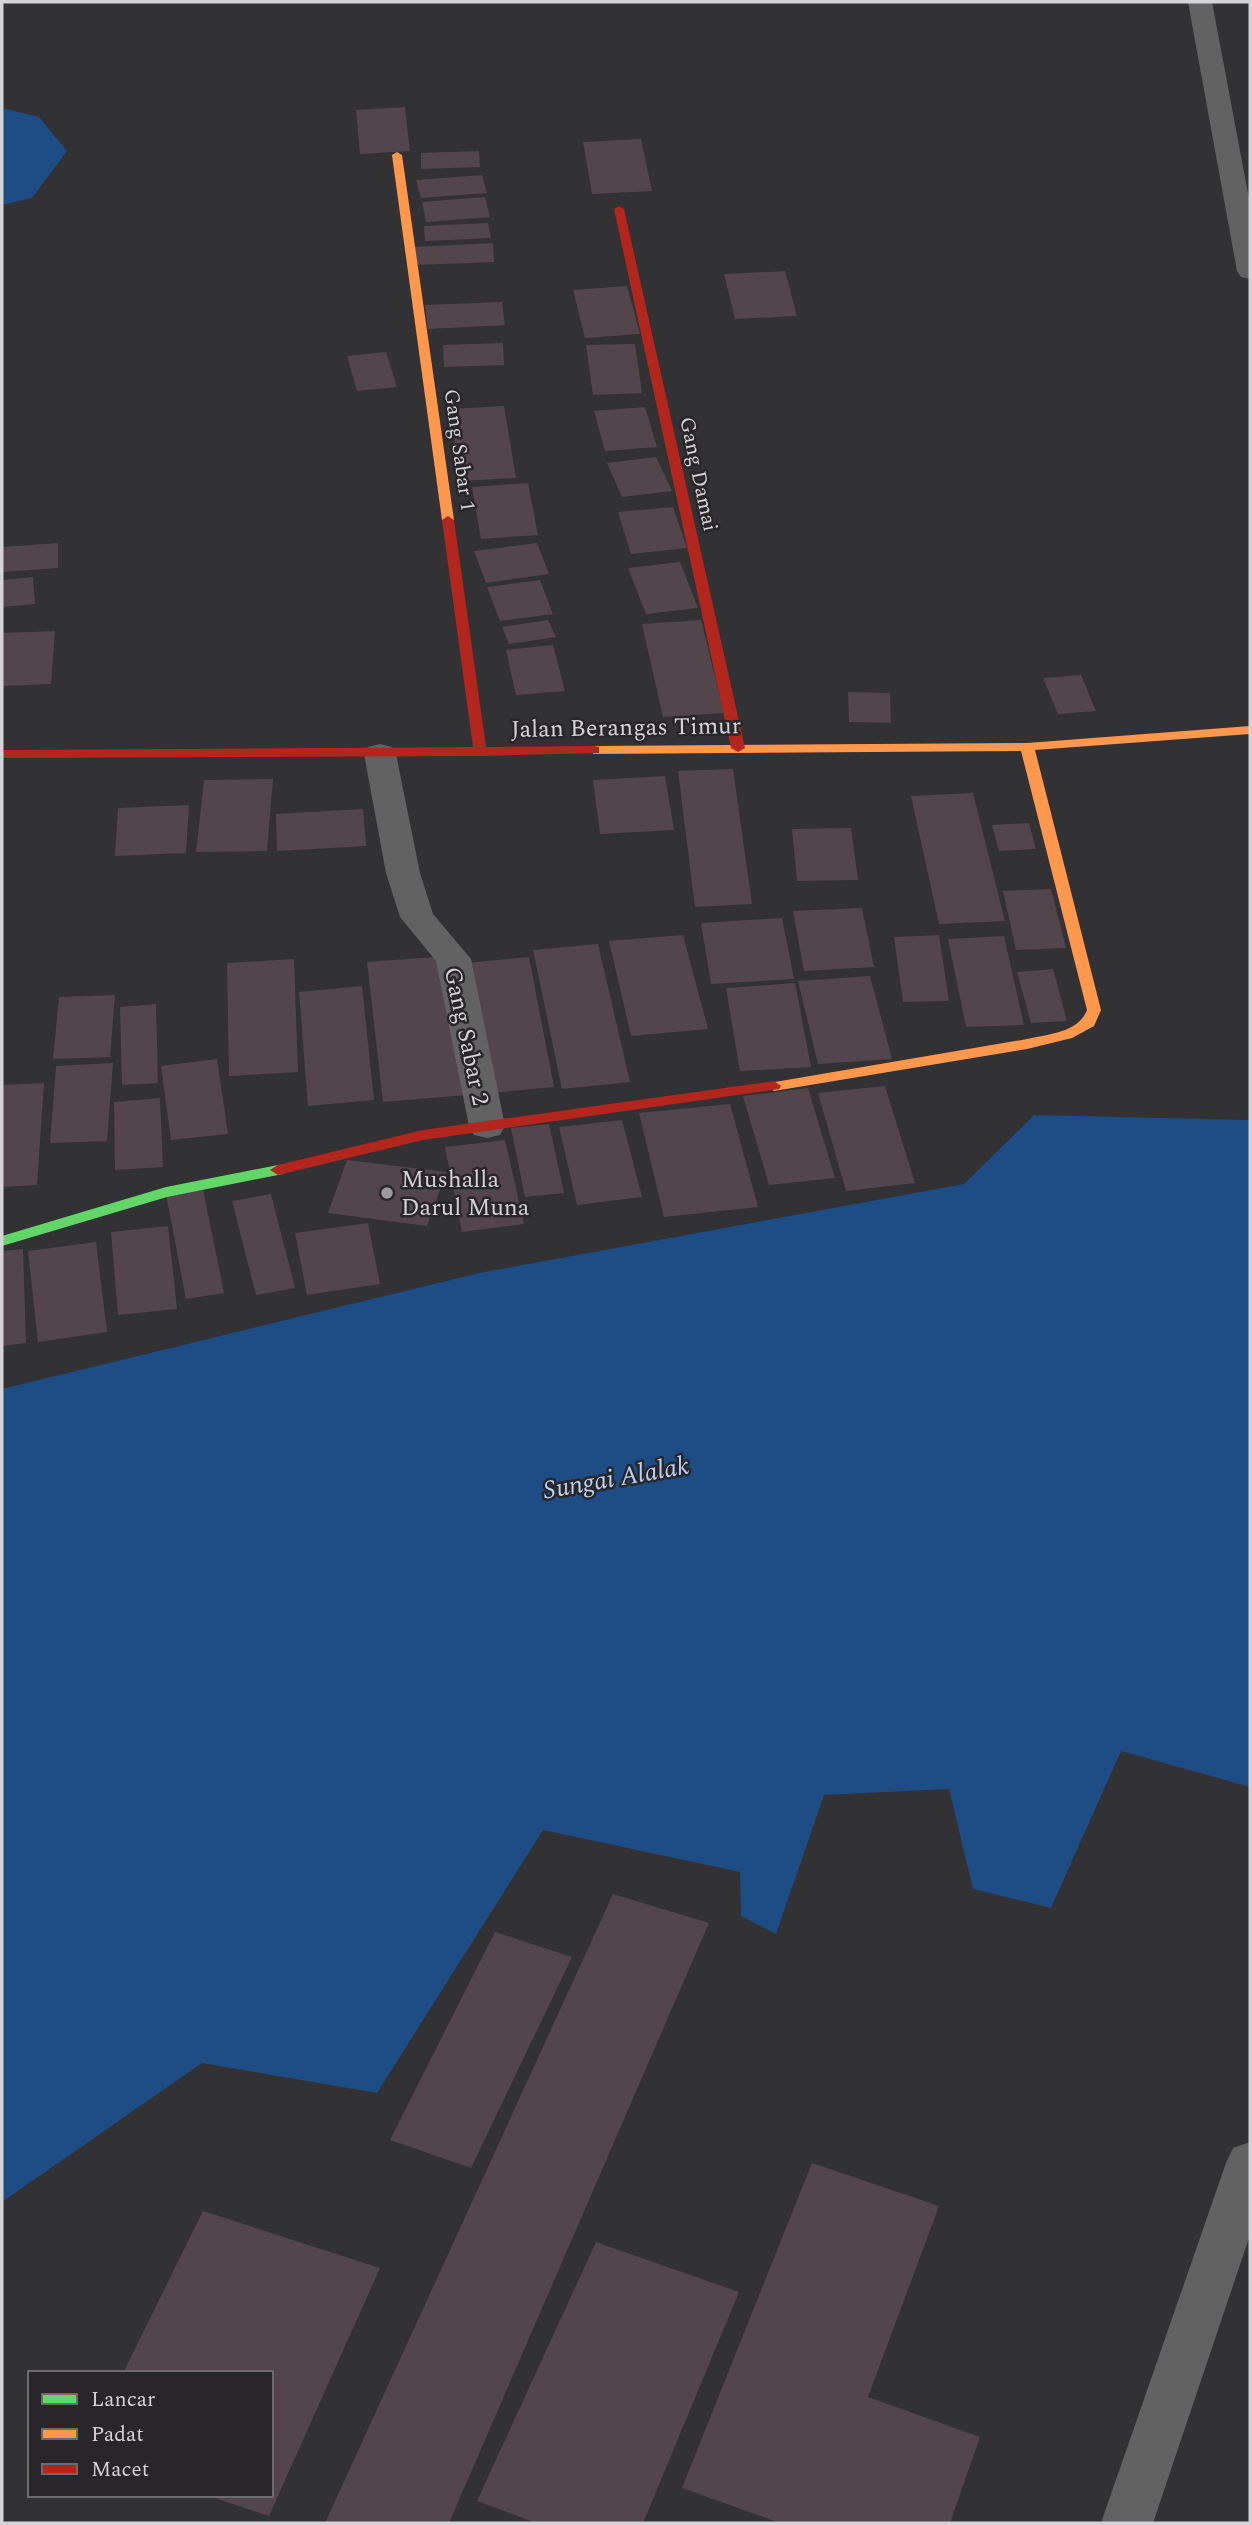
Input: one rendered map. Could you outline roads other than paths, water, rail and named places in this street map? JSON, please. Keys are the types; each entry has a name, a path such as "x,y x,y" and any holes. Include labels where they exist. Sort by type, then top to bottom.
{"street":[{"name":"Gang Sabar 1","path":"397,155 480,752"},
{"name":"Gang Damai","path":"619,209 738,748"},
{"name":"Jalan Berangas Timur","path":"2,754 380,754 738,748 1027,747 1250,730"},
{"path":"2,1241 166,1192 251,1176 423,1135 831,1077 1027,1044 1072,1033 1089,1023 1094,1010 1027,747"},
{"name":"Gang Sabar 2","path":"380,754 403,873 417,917 453,959 487,1126"},
{"path":"1127,2523 1250,2163"}],"lane":[{"path":"1200,2 1250,271"}],"water":[{"name":"Sungai Alalak","path":"1034,1115 1250,1120 1250,1787 1121,1751 1051,1908 973,1889 949,1789 824,1795 776,1934 741,1916 740,1872 543,1830 377,2093 202,2063 2,2202 2,1389 479,1273 964,1184"}],"waterway":[{"path":"2,133 10,134 26,151 2,180"}],"place":[{"name":"Mushalla Darul Muna","path":"387,1193"}]}
